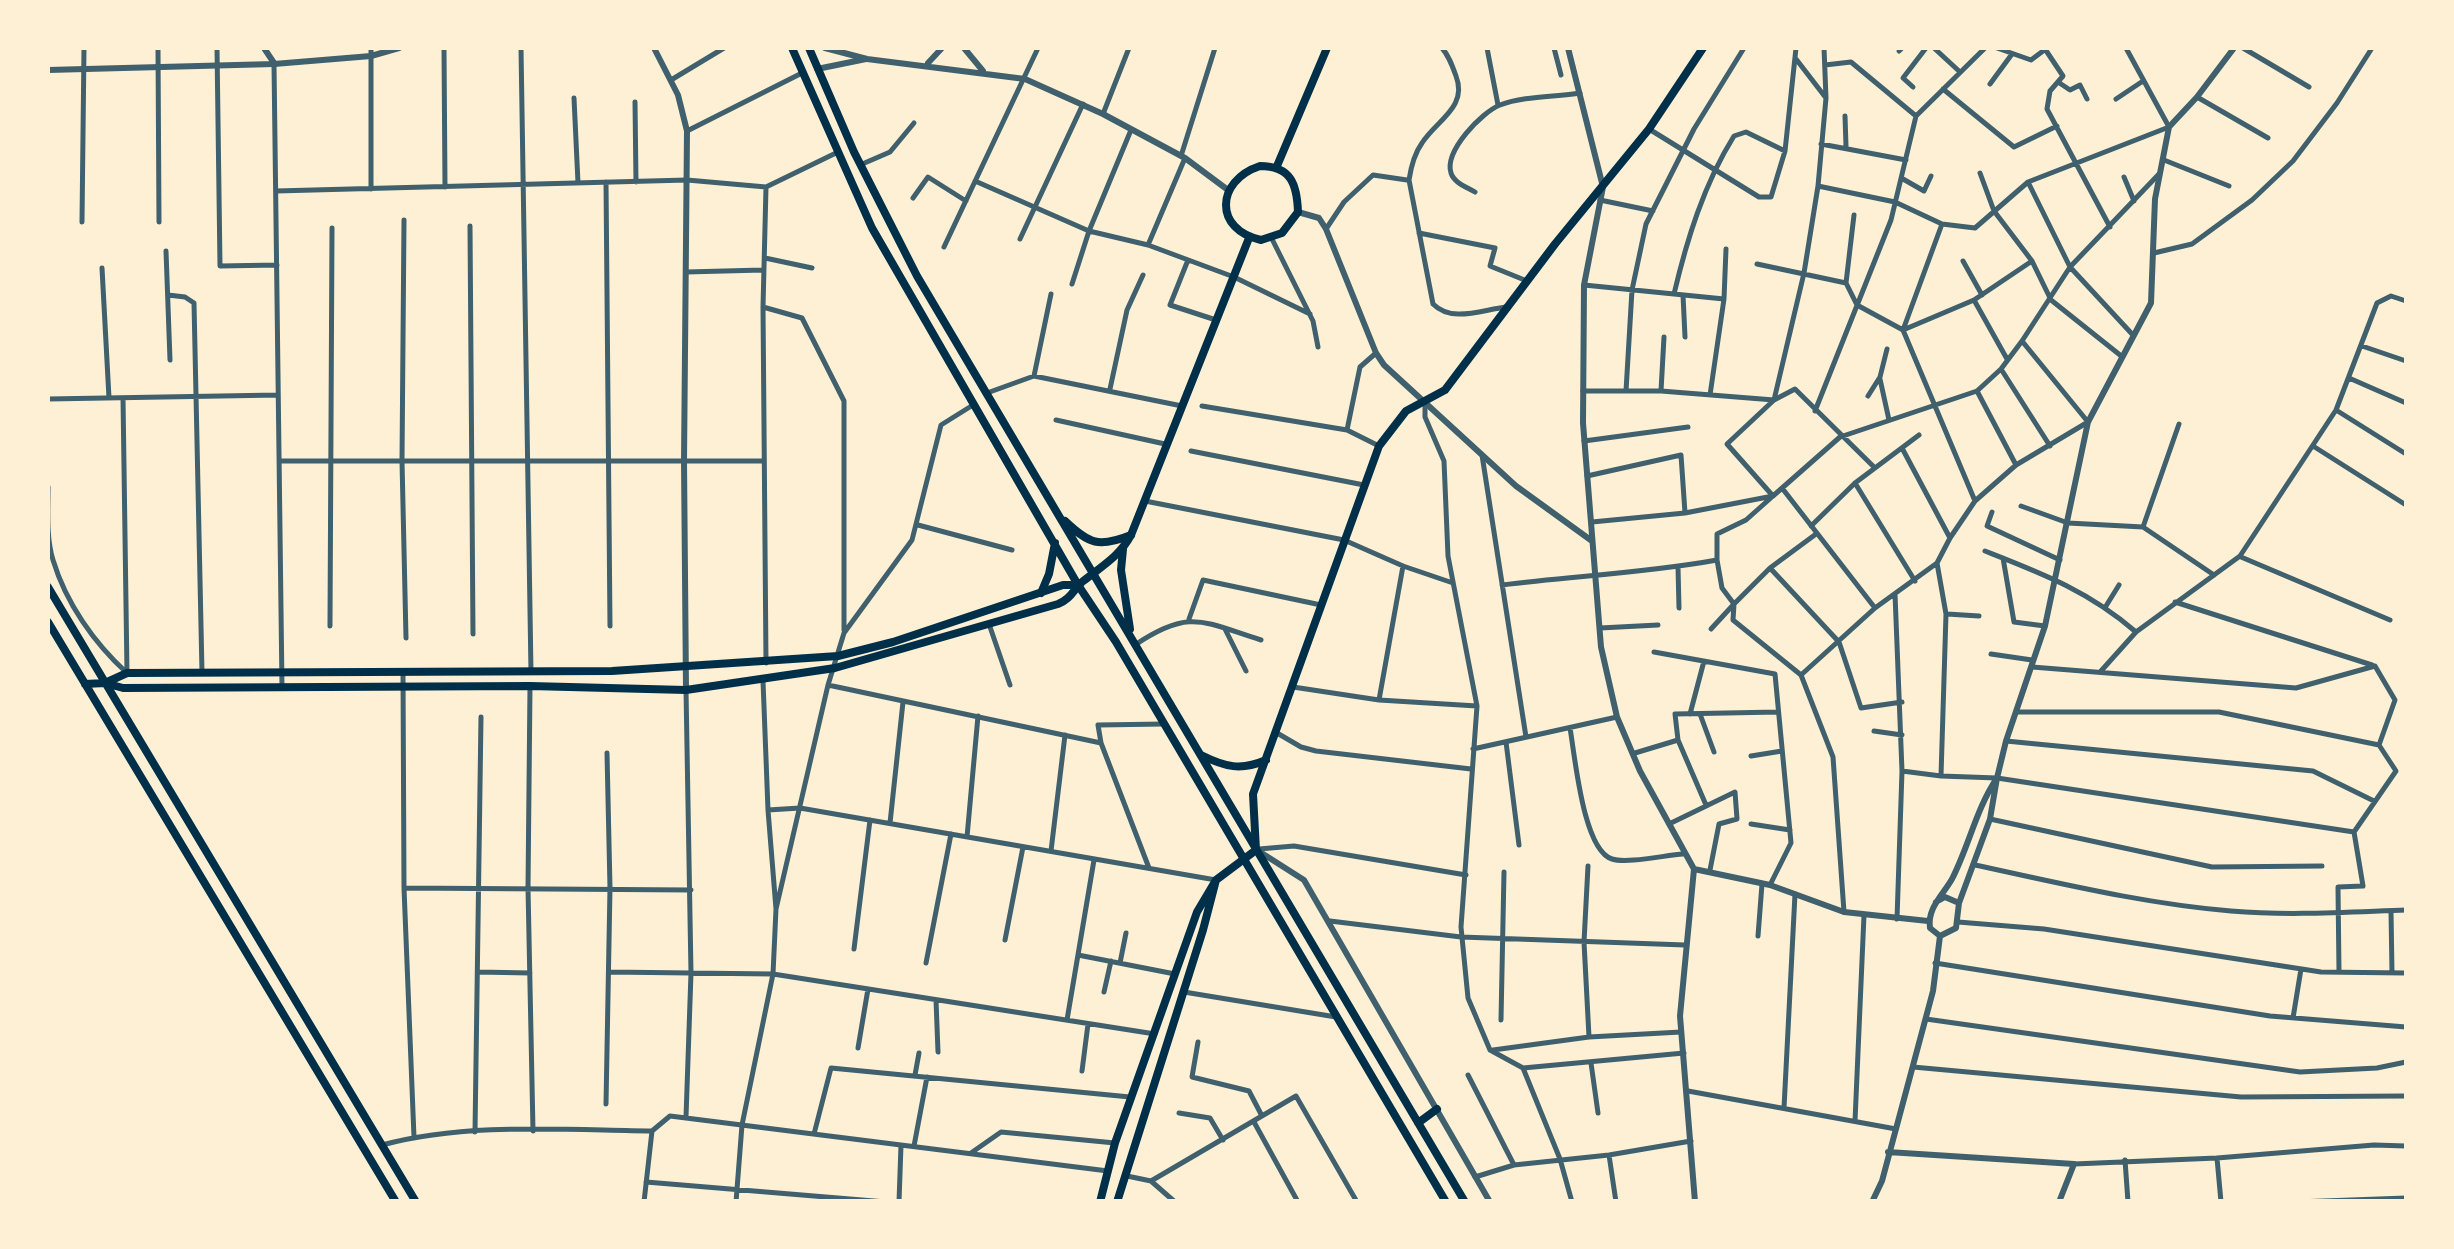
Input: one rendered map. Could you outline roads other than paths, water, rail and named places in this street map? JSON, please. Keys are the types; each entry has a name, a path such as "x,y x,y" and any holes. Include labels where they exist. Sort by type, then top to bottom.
{"main road":[{"path":"792,48 872,228 1078,584 1446,1202"},
{"path":"810,48 860,165 917,276 1465,1202"},
{"path":"1276,166 1326,48"},
{"path":"1256,850 1254,794 1380,446 1406,411 1444,390 1648,130 1703,48"},
{"path":"802,74 817,69"},
{"path":"1276,166 1290,177 1298,212 1282,234 1249,238 1227,212 1228,190 1242,172 1276,166"},
{"path":"1134,642 1121,570 1124,548 1249,238"},
{"path":"1059,516 1084,539 1114,542 1131,535"},
{"path":"1041,592 1050,574 1056,543"},
{"path":"85,684 105,683 123,688 530,686 686,690 763,681 836,668 1068,600 1078,584 1124,548"},
{"path":"105,683 127,673 531,672 766,663 838,656 893,642 1063,585 1078,584"},
{"path":"48,586 416,1202"},
{"path":"48,622 396,1202"},
{"path":"763,681 766,663"},
{"path":"1201,755 1230,767 1243,768 1266,760"},
{"path":"1100,1202 1116,1144 1197,912 1216,880 1256,850"},
{"path":"1116,1202 1216,880"},
{"path":"1418,1122 1436,1110"},
{"path":"1108,1171 1125,1176"}],"street":[{"path":"82,222 84,48"},
{"path":"158,48 159,222"},
{"path":"216,48 220,266 277,265"},
{"path":"264,48 274,64 282,688"},
{"path":"48,70 274,64 400,48"},
{"path":"444,48 445,187"},
{"path":"520,48 531,672"},
{"path":"654,48 671,80 687,130 684,461 691,973 686,1118"},
{"path":"671,80 724,48"},
{"path":"825,48 867,59 1024,79 1083,104 1183,157 1228,190"},
{"path":"928,64 942,48"},
{"path":"964,48 984,72"},
{"path":"944,246 1038,48"},
{"path":"1103,114 1129,48"},
{"path":"1148,245 1183,157 1215,48"},
{"path":"1442,48 1460,85 1459,99 1422,142 1409,180 1433,304 1442,313 1456,316 1509,306"},
{"path":"1487,48 1498,106"},
{"path":"1554,48 1560,75"},
{"path":"1568,48 1603,187 1584,285 1584,440 1601,647 1617,717 1640,771 1694,869 1685,945 1682,1032 1696,1202"},
{"path":"1626,391 1632,290 1646,224 1718,87 1744,48"},
{"path":"1648,130 1759,197 1771,196 1785,151 1796,48"},
{"path":"1774,400 1804,272 1818,186 1826,98 1824,48"},
{"path":"1913,87 1904,78 1930,48 1960,72"},
{"path":"1815,411 1891,220 1916,116 1985,48"},
{"path":"1998,48 2031,60 2046,48 2063,76 2050,91 2047,109 2110,227"},
{"path":"1940,936 1951,932 1958,922 1959,903 1990,819 2006,741 2045,626 2088,422 2151,303 2155,199 2168,127 2126,48"},
{"path":"2221,48 2227,54"},
{"path":"1818,186 1895,202 1942,224 1976,228 2028,182 2168,127 2197,97 2234,48"},
{"path":"2243,48 2309,87"},
{"path":"2154,254 2192,244 2252,200 2293,161 2372,48"},
{"path":"371,52 371,189"},
{"path":"1990,84 2012,53"},
{"path":"1794,56 1826,98"},
{"path":"817,69 867,59"},
{"path":"1825,64 1851,62 1916,116"},
{"path":"687,130 802,74"},
{"path":"2058,82 2070,90 2080,85 2087,99"},
{"path":"2116,98 2143,82"},
{"path":"1943,89 2014,147 2057,126"},
{"path":"1476,192 1451,173 1450,158 1462,137 1498,106 1580,94"},
{"path":"2197,97 2268,138"},
{"path":"574,98 578,183"},
{"path":"636,102 636,182"},
{"path":"1020,239 1083,104"},
{"path":"1846,116 1846,146"},
{"path":"860,165 890,152 914,123"},
{"path":"1072,284 1089,231 1131,130"},
{"path":"1674,294 1683,256 1714,169 1734,136 1746,132 1785,151"},
{"path":"1821,144 1906,160"},
{"path":"276,191 686,180 766,187 836,153"},
{"path":"2164,160 2229,186"},
{"path":"1844,912 1833,757 1801,675 1733,620 1734,604 1722,588 1717,534 1746,520 1840,437 1977,391 2008,360 2070,267 2161,172"},
{"path":"1980,174 1994,211 2032,260 2051,300 2120,356"},
{"path":"1326,229 1344,202 1373,175 1409,180"},
{"path":"1902,178 1924,190 1931,176"},
{"path":"913,198 928,177 966,201"},
{"path":"2124,177 2134,201"},
{"path":"976,181 1089,231 1148,245 1234,277 1310,314"},
{"path":"606,182 610,626"},
{"path":"2028,182 2070,267 2132,334"},
{"path":"766,187 766,663"},
{"path":"1600,200 1652,211"},
{"path":"1298,212 1318,218 1326,229 1376,353 1384,364 1516,486 1592,541"},
{"path":"1854,215 1846,282 1856,305 1902,330 1975,501"},
{"path":"404,220 402,461 406,638"},
{"path":"1902,330 1942,224"},
{"path":"470,226 473,634"},
{"path":"330,626 332,228"},
{"path":"1419,233 1496,248 1490,266 1527,282"},
{"path":"1272,238 1310,314 1318,347"},
{"path":"1710,395 1724,299 1726,249"},
{"path":"166,251 170,360"},
{"path":"765,258 812,268"},
{"path":"1188,260 1170,305 1216,320"},
{"path":"1902,330 1974,300 2032,260"},
{"path":"1962,261 1982,295"},
{"path":"1756,264 1846,282"},
{"path":"102,268 109,398"},
{"path":"684,272 763,270"},
{"path":"1110,390 1127,310 1143,275"},
{"path":"1584,285 1724,299"},
{"path":"1034,376 1051,294"},
{"path":"168,295 185,297 194,303 202,672"},
{"path":"1683,295 1685,337"},
{"path":"2101,671 2136,632 2240,556 2336,410 2378,303 2391,296 2406,301"},
{"path":"1974,300 2008,360"},
{"path":"763,307 802,318 844,401 844,633 828,684 776,909"},
{"path":"1661,391 1664,337"},
{"path":"2022,341 2088,422"},
{"path":"2361,346 2406,360"},
{"path":"1868,396 1880,377 1887,349"},
{"path":"1347,430 1360,367 1376,353"},
{"path":"2001,369 2050,446"},
{"path":"987,393 1034,376 1182,406"},
{"path":"1880,377 1889,420"},
{"path":"2348,378 2406,403"},
{"path":"1773,496 1727,444 1774,400 1795,388 1875,468"},
{"path":"1584,391 1661,391 1774,400"},
{"path":"1977,391 2016,465"},
{"path":"48,399 278,396"},
{"path":"123,398 127,673"},
{"path":"1425,400 1425,418 1444,460 1448,556 1476,706 1461,937 1468,998 1490,1050 1523,1068 1684,1053"},
{"path":"844,633 897,562 918,525 942,425 975,404"},
{"path":"1202,406 1347,430 1380,446"},
{"path":"2336,410 2406,454"},
{"path":"1056,420 1167,444"},
{"path":"1801,675 1875,608 1937,563 1975,501 2016,465 2088,422"},
{"path":"2142,527 2179,424"},
{"path":"1584,440 1688,427"},
{"path":"1811,526 1855,483 1919,436"},
{"path":"2314,446 2406,505"},
{"path":"1902,448 1950,538"},
{"path":"1191,451 1364,485"},
{"path":"1482,455 1526,738"},
{"path":"1587,476 1682,455 1685,513"},
{"path":"279,461 764,461"},
{"path":"1855,483 1916,581"},
{"path":"48,488 52,558 64,589 103,651 127,673"},
{"path":"1782,488 1875,608"},
{"path":"1592,522 1685,513 1773,496"},
{"path":"1144,501 1344,540 1453,583"},
{"path":"2021,506 2068,523 2142,527 2214,574"},
{"path":"1992,512 1987,526 2060,560"},
{"path":"918,525 1012,550"},
{"path":"1711,629 1770,568 1816,534"},
{"path":"1984,551 2056,578 2106,606 2136,632"},
{"path":"2240,556 2390,620"},
{"path":"2003,558 2014,622 2045,626"},
{"path":"1502,585 1593,573 1678,568 1717,560"},
{"path":"1937,563 1946,614 1941,776"},
{"path":"1379,700 1403,566"},
{"path":"1678,568 1679,608"},
{"path":"1770,568 1839,642 1861,708 1902,702"},
{"path":"1189,620 1202,580 1322,605"},
{"path":"2106,606 2119,584"},
{"path":"1895,594 1902,702 1897,919"},
{"path":"2175,602 2375,666 2395,700 2379,745"},
{"path":"1946,614 1979,616"},
{"path":"1134,642 1164,625 1189,620 1262,640"},
{"path":"989,624 1010,685"},
{"path":"1600,628 1658,625"},
{"path":"1225,629 1246,671"},
{"path":"1654,652 1774,674 1792,844 1766,885 1758,936"},
{"path":"1991,654 2033,664 2296,688 2375,666"},
{"path":"1690,714 1704,661"},
{"path":"403,672 404,888 414,1136"},
{"path":"736,1202 742,1125 773,974 776,909 763,681"},
{"path":"828,684 1101,743"},
{"path":"530,686 528,888 533,1130"},
{"path":"1294,687 1379,700 1476,706"},
{"path":"890,823 904,701"},
{"path":"1706,805 1678,740 1675,714 1778,712"},
{"path":"2016,712 2219,712 2379,745 2396,771 2354,832 2363,886 2338,887 2340,972"},
{"path":"1700,714 1714,752"},
{"path":"475,1132 480,716"},
{"path":"968,837 978,716"},
{"path":"1473,749 1617,717"},
{"path":"1149,868 1101,743 1098,725 1164,724"},
{"path":"1570,728 1589,828 1599,850 1614,860 1683,854"},
{"path":"1874,731 1902,734"},
{"path":"1277,732 1316,751 1471,769"},
{"path":"1051,851 1066,735"},
{"path":"1634,753 1678,740"},
{"path":"2006,741 2313,772 2374,801"},
{"path":"1506,742 1519,845"},
{"path":"1752,756 1782,751"},
{"path":"606,1104 610,972 607,753"},
{"path":"1902,771 1998,778 2354,832"},
{"path":"1940,936 1928,921 1952,878 1984,796 1998,778"},
{"path":"1669,824 1735,792 1738,818 1719,824 1710,870"},
{"path":"768,810 800,808 1216,880"},
{"path":"1990,819 2212,866 2322,866"},
{"path":"854,949 870,820"},
{"path":"1751,824 1790,830"},
{"path":"926,963 951,834"},
{"path":"1005,940 1024,846"},
{"path":"1256,850 1294,846 1466,875"},
{"path":"1256,850 1304,880 1490,1202"},
{"path":"1067,1020 1094,859"},
{"path":"1975,865 2228,911 2406,910"},
{"path":"1588,866 1584,942 1588,1037"},
{"path":"1694,869 1766,885 1844,912 1928,921"},
{"path":"1501,1020 1504,872"},
{"path":"404,888 690,890"},
{"path":"1784,1108 1795,894"},
{"path":"1936,902 1945,897 1959,903"},
{"path":"2390,910 2392,973"},
{"path":"1855,1122 1864,915"},
{"path":"1330,921 1461,937 1685,945"},
{"path":"1958,922 2044,929 2302,970 2406,973"},
{"path":"1120,963 1126,933"},
{"path":"1872,1202 1882,1180 1926,1019 1940,936"},
{"path":"1078,955 1176,974"},
{"path":"1104,992 1111,962"},
{"path":"1936,963 2293,1018 2406,1027"},
{"path":"2293,1018 2302,970"},
{"path":"478,972 530,973"},
{"path":"610,972 773,974 1155,1034"},
{"path":"858,1048 868,989"},
{"path":"1184,992 1336,1017"},
{"path":"936,1000 938,1052"},
{"path":"1926,1019 2300,1072 2377,1068 2406,1062"},
{"path":"1082,1071 1088,1023"},
{"path":"1490,1050 1588,1037 1682,1032"},
{"path":"1198,1042 1192,1077 1249,1091 1263,1116"},
{"path":"914,1076 919,1053"},
{"path":"1591,1063 1598,1112"},
{"path":"814,1134 831,1068 1133,1097"},
{"path":"1523,1068 1560,1159 1572,1202"},
{"path":"1913,1068 2241,1097 2406,1096"},
{"path":"1468,1075 1514,1165"},
{"path":"914,1146 928,1078"},
{"path":"1688,1091 1896,1129"},
{"path":"1151,1181 1296,1096 1357,1202"},
{"path":"1179,1113 1210,1118 1223,1141"},
{"path":"382,1146 414,1136 475,1132 652,1130 670,1116 1108,1171"},
{"path":"1254,1122 1298,1202"},
{"path":"644,1202 652,1130"},
{"path":"971,1154 1001,1132 1116,1144"},
{"path":"1475,1177 1514,1165 1691,1141"},
{"path":"899,1202 901,1145"},
{"path":"1888,1152 2074,1164 2406,1146"},
{"path":"1609,1155 1616,1202"},
{"path":"2218,1158 2221,1202"},
{"path":"2125,1160 2128,1202"},
{"path":"2060,1202 2074,1164"},
{"path":"1125,1176 1151,1181 1175,1202"},
{"path":"646,1182 886,1202"},
{"path":"2296,1202 2406,1198"}]}
